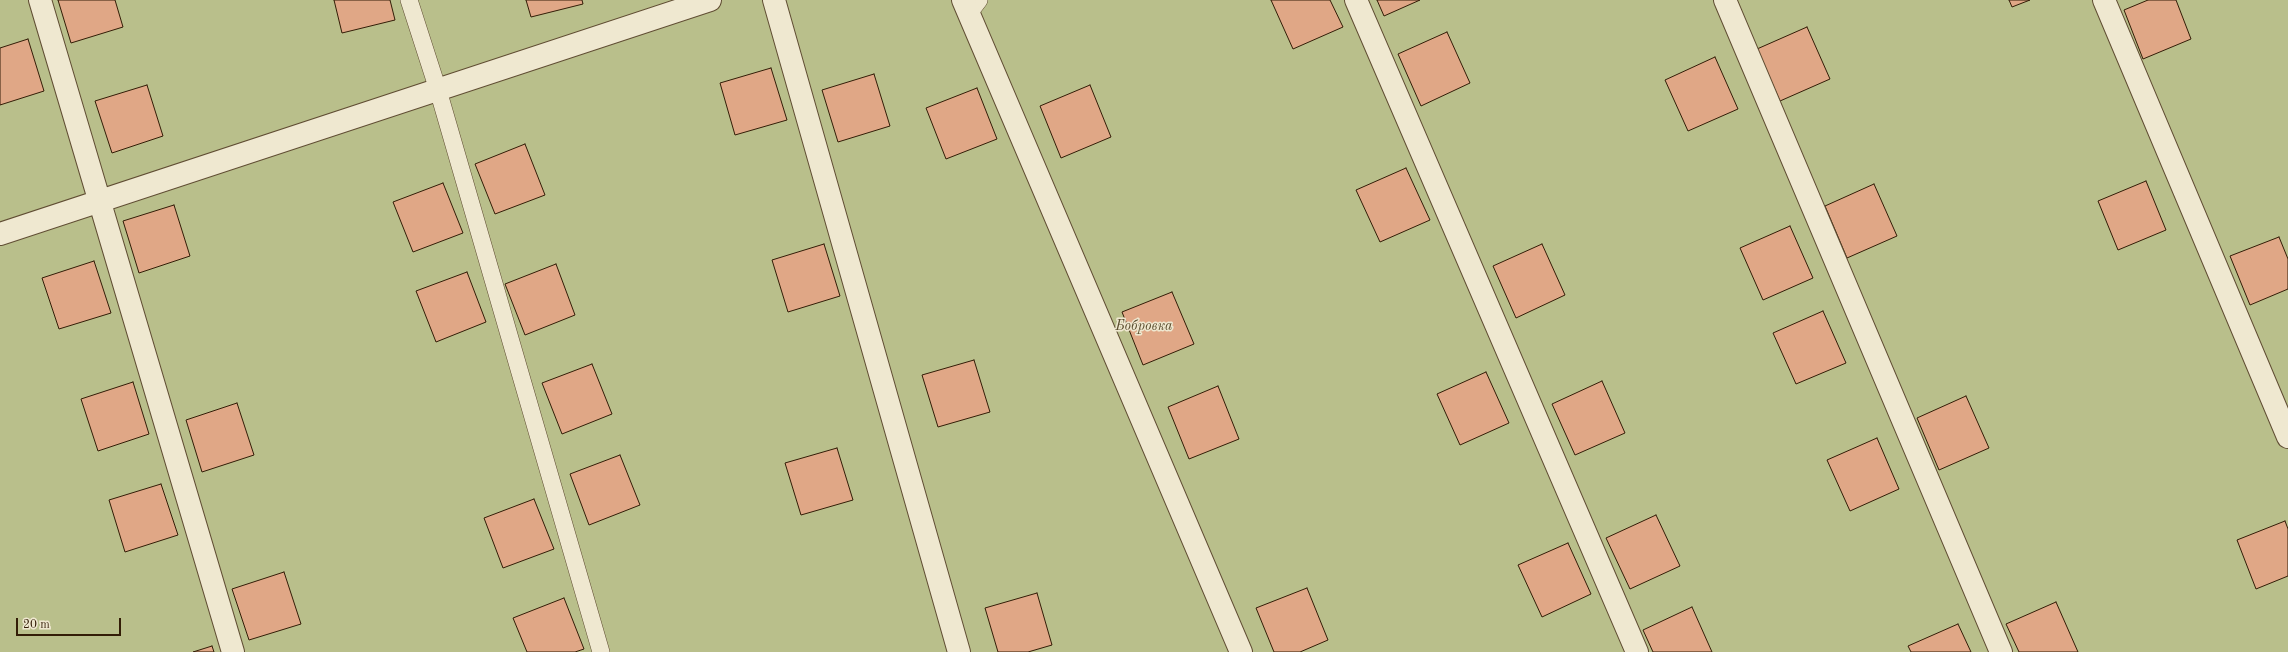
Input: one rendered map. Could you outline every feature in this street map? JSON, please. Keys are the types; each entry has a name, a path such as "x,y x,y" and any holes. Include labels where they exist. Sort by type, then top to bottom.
{"street":[{"path":"40,0 98,201 233,652"},
{"path":"0,234 710,0"},
{"path":"774,0 959,652"},
{"path":"1356,0 1637,652"},
{"path":"1725,0 2001,652"},
{"path":"2104,0 2288,437"},
{"path":"970,4 1241,652"}],"lane":[{"path":"409,0 438,90 602,652"}],"green space":[{"name":"Бобровка","path":"0,0 2288,0 2288,652 0,652"}],"building":[{"path":"58,0 115,0 123,27 71,43"},
{"path":"334,0 390,0 395,20 342,33"},
{"path":"526,0 582,0 583,4 531,17"},
{"path":"1271,0 1330,0 1343,27 1293,49"},
{"path":"1377,0 1420,0 1384,16"},
{"path":"2009,0 2030,0 2012,7"},
{"path":"2148,0 2176,0 2191,39 2143,59 2124,10"},
{"path":"1807,27 1830,79 1780,101 1757,49"},
{"path":"1447,32 1470,83 1421,106 1398,54"},
{"path":"28,39 44,91 0,105 0,48"},
{"path":"1715,57 1738,109 1688,131 1665,80"},
{"path":"771,68 787,120 735,135 720,83"},
{"path":"874,74 890,126 838,142 822,90"},
{"path":"147,85 163,136 112,153 95,101"},
{"path":"1090,85 1111,137 1061,158 1040,106"},
{"path":"977,88 997,139 946,159 926,108"},
{"path":"525,144 545,195 495,214 475,164"},
{"path":"1406,168 1430,220 1380,242 1356,190"},
{"path":"2146,181 2166,230 2118,250 2098,201"},
{"path":"443,183 463,233 413,252 393,202"},
{"path":"1874,184 1897,236 1847,258 1825,206"},
{"path":"174,205 190,256 139,273 123,221"},
{"path":"1790,226 1813,278 1763,300 1740,248"},
{"path":"2279,237 2288,259 2288,289 2250,305 2230,256"},
{"path":"824,244 840,296 788,312 772,260"},
{"path":"1542,244 1565,295 1516,318 1493,266"},
{"path":"94,261 111,313 59,329 42,278"},
{"path":"556,264 575,315 525,335 505,284"},
{"path":"467,272 486,322 436,342 416,291"},
{"path":"1172,292 1194,344 1143,365 1122,312"},
{"path":"1823,311 1846,363 1796,384 1773,333"},
{"path":"974,360 990,412 938,427 922,375"},
{"path":"592,364 612,414 562,434 542,383"},
{"path":"1486,372 1509,423 1460,445 1437,394"},
{"path":"1602,381 1625,433 1575,455 1552,404"},
{"path":"133,382 149,434 98,451 81,399"},
{"path":"1218,386 1239,439 1189,459 1168,407"},
{"path":"1966,396 1989,448 1939,470 1917,418"},
{"path":"237,403 254,455 202,472 186,420"},
{"path":"1877,438 1899,489 1850,511 1827,460"},
{"path":"837,448 853,500 801,515 785,463"},
{"path":"620,455 640,505 589,525 570,474"},
{"path":"161,484 178,535 125,552 109,500"},
{"path":"534,499 554,549 503,568 484,518"},
{"path":"1656,515 1680,566 1630,589 1606,538"},
{"path":"2285,521 2288,529 2288,576 2256,589 2237,540"},
{"path":"1568,543 1591,594 1542,617 1518,565"},
{"path":"284,572 301,624 249,640 232,589"},
{"path":"1307,588 1328,640 1300,652 1274,652 1256,608"},
{"path":"1037,593 1052,645 1028,652 998,652 985,608"},
{"path":"564,598 584,649 575,652 527,652 513,618"},
{"path":"2056,602 2078,652 2019,652 2006,624"},
{"path":"1692,607 1712,652 1653,652 1643,630"},
{"path":"1958,624 1971,652 1911,652 1908,646"},
{"path":"212,646 214,652 193,652"}]}
